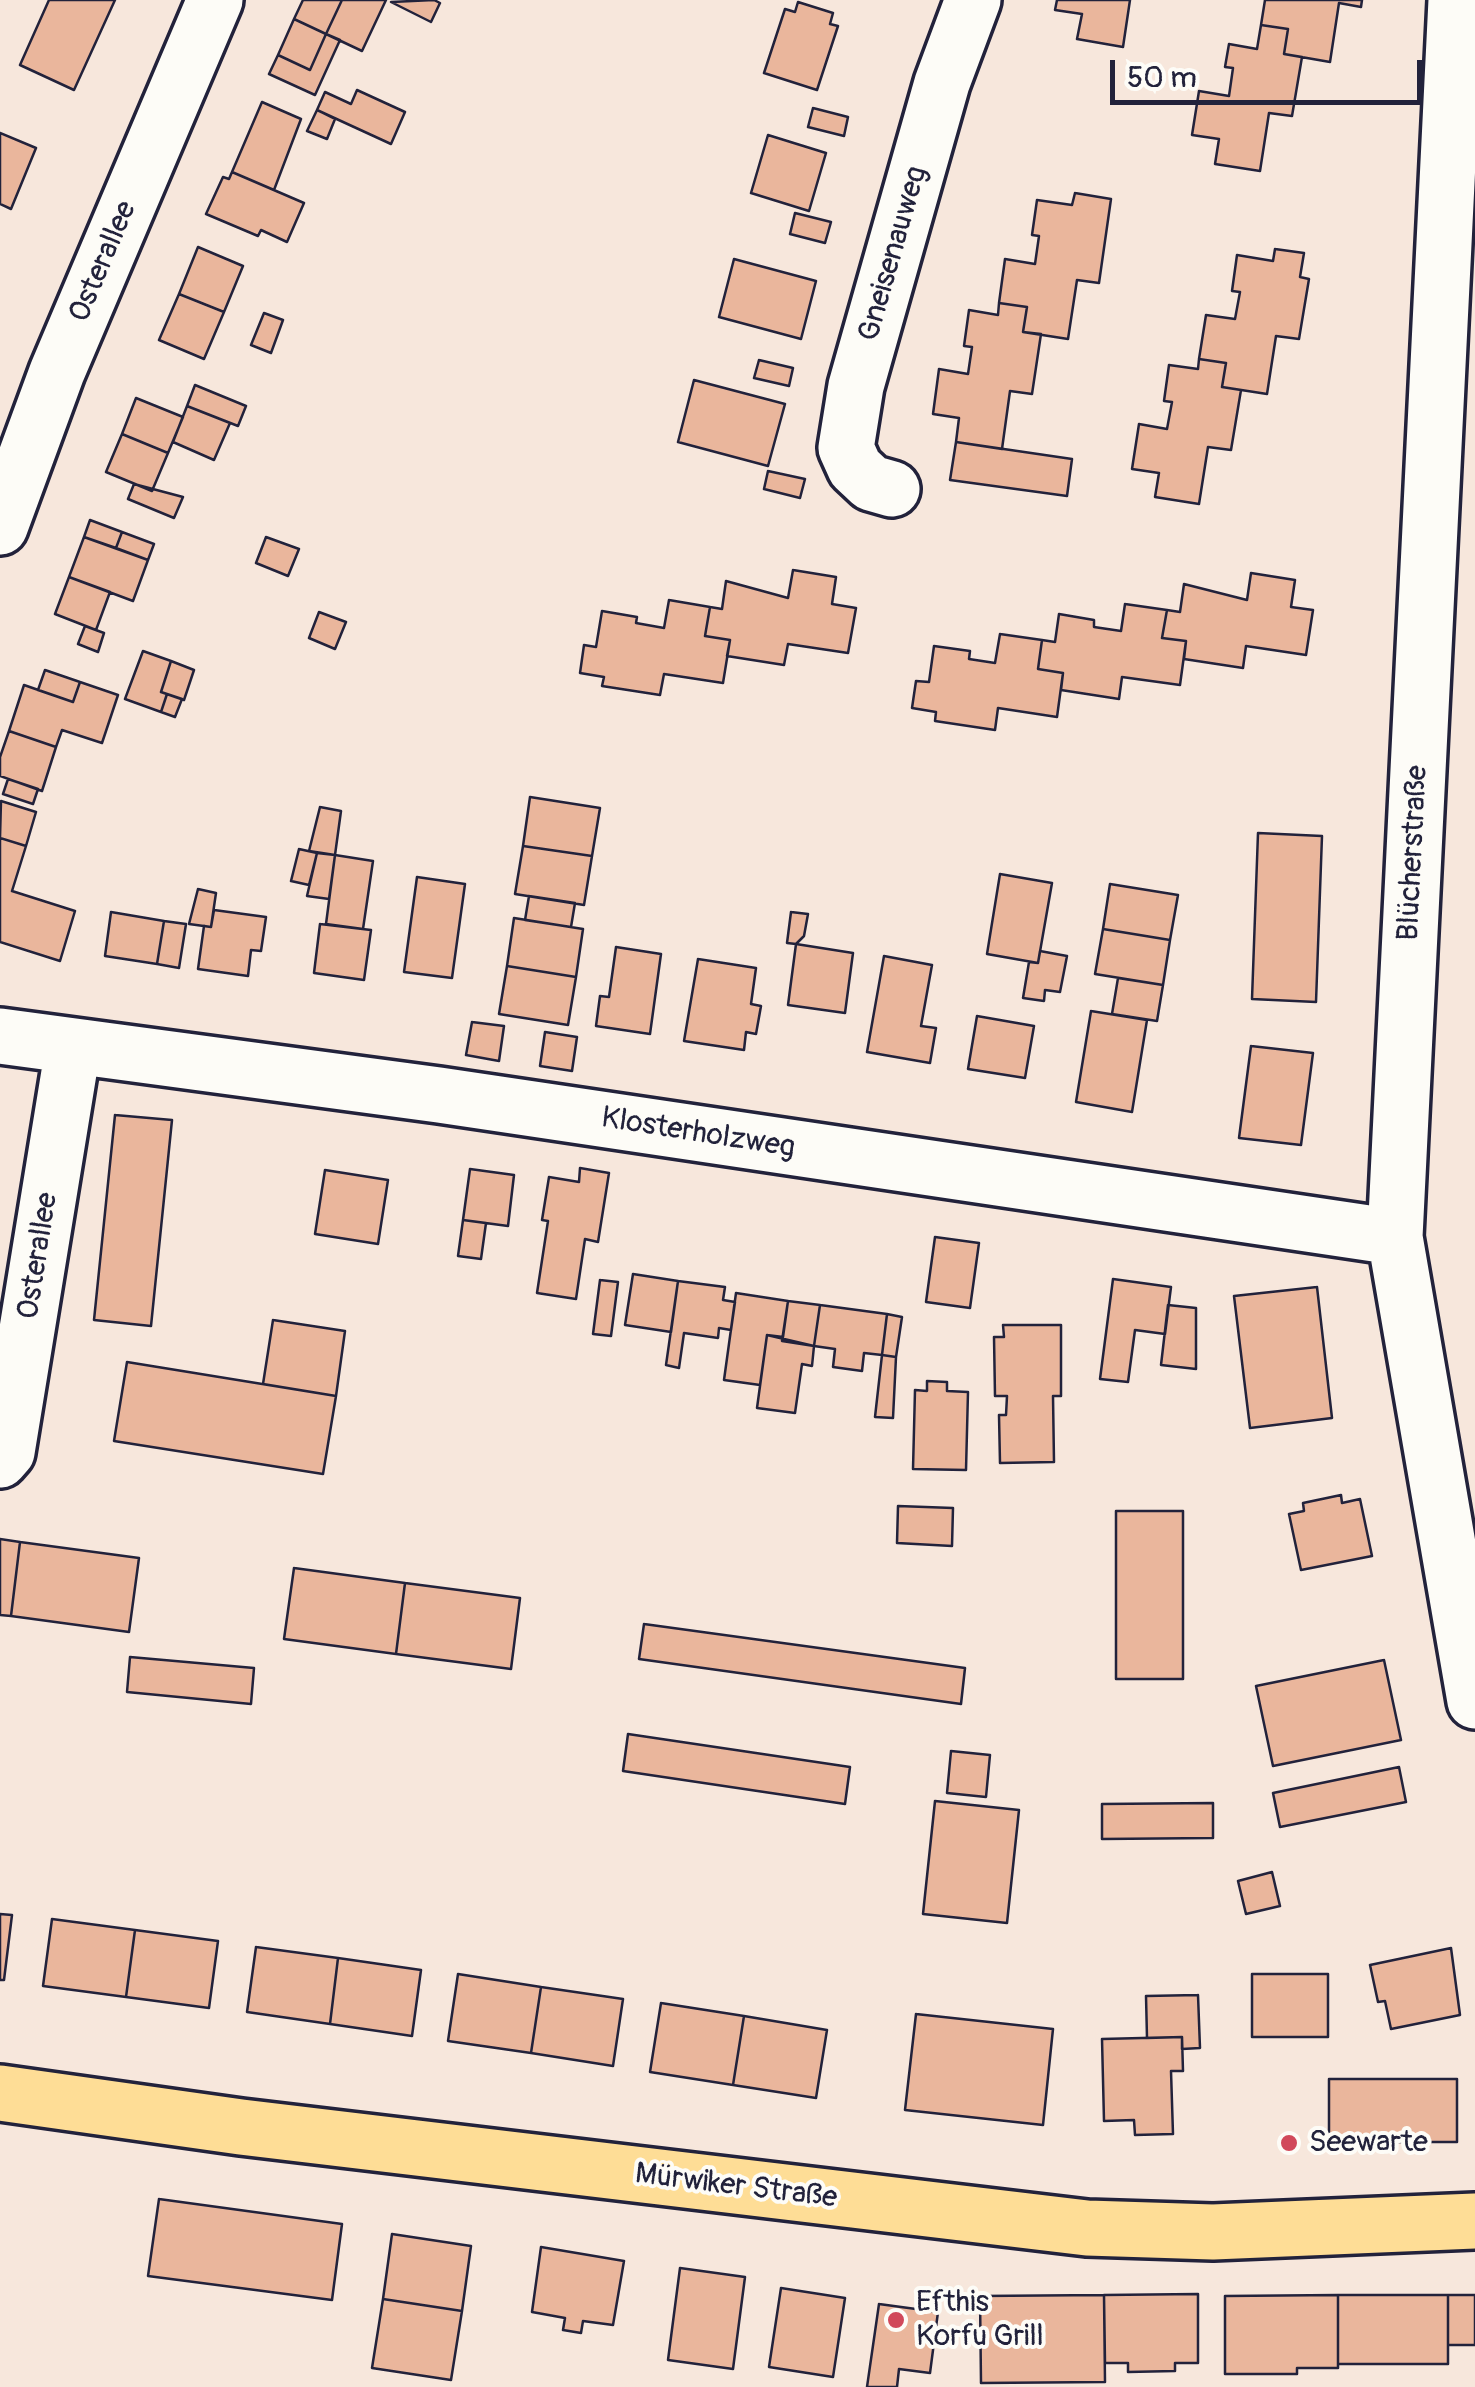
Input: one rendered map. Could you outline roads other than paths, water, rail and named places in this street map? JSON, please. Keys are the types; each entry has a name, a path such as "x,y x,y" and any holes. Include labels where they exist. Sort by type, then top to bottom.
{"main road":[{"name":"Mürwiker Straße","path":"0,2092 241,2128 1087,2228 1213,2232 1475,2221"}],"street":[{"name":"Osterallee","path":"0,527 57,372 215,0"},
{"name":"Gneisenauweg","path":"892,489 870,483 854,468 846,448 856,386 931,121 972,0"},
{"name":"Blücherstraße","path":"1456,0 1464,60 1395,1237 1466,1600 1475,1701"},
{"name":"Klosterholzweg","path":"0,1036 1395,1237"},
{"name":"Osterallee","path":"0,1460 7,1452 73,1048"}],"place":[{"name":"Seewarte","path":"1289,2143"},
{"name":"Efthis Korfu Grill","path":"896,2320"}]}
